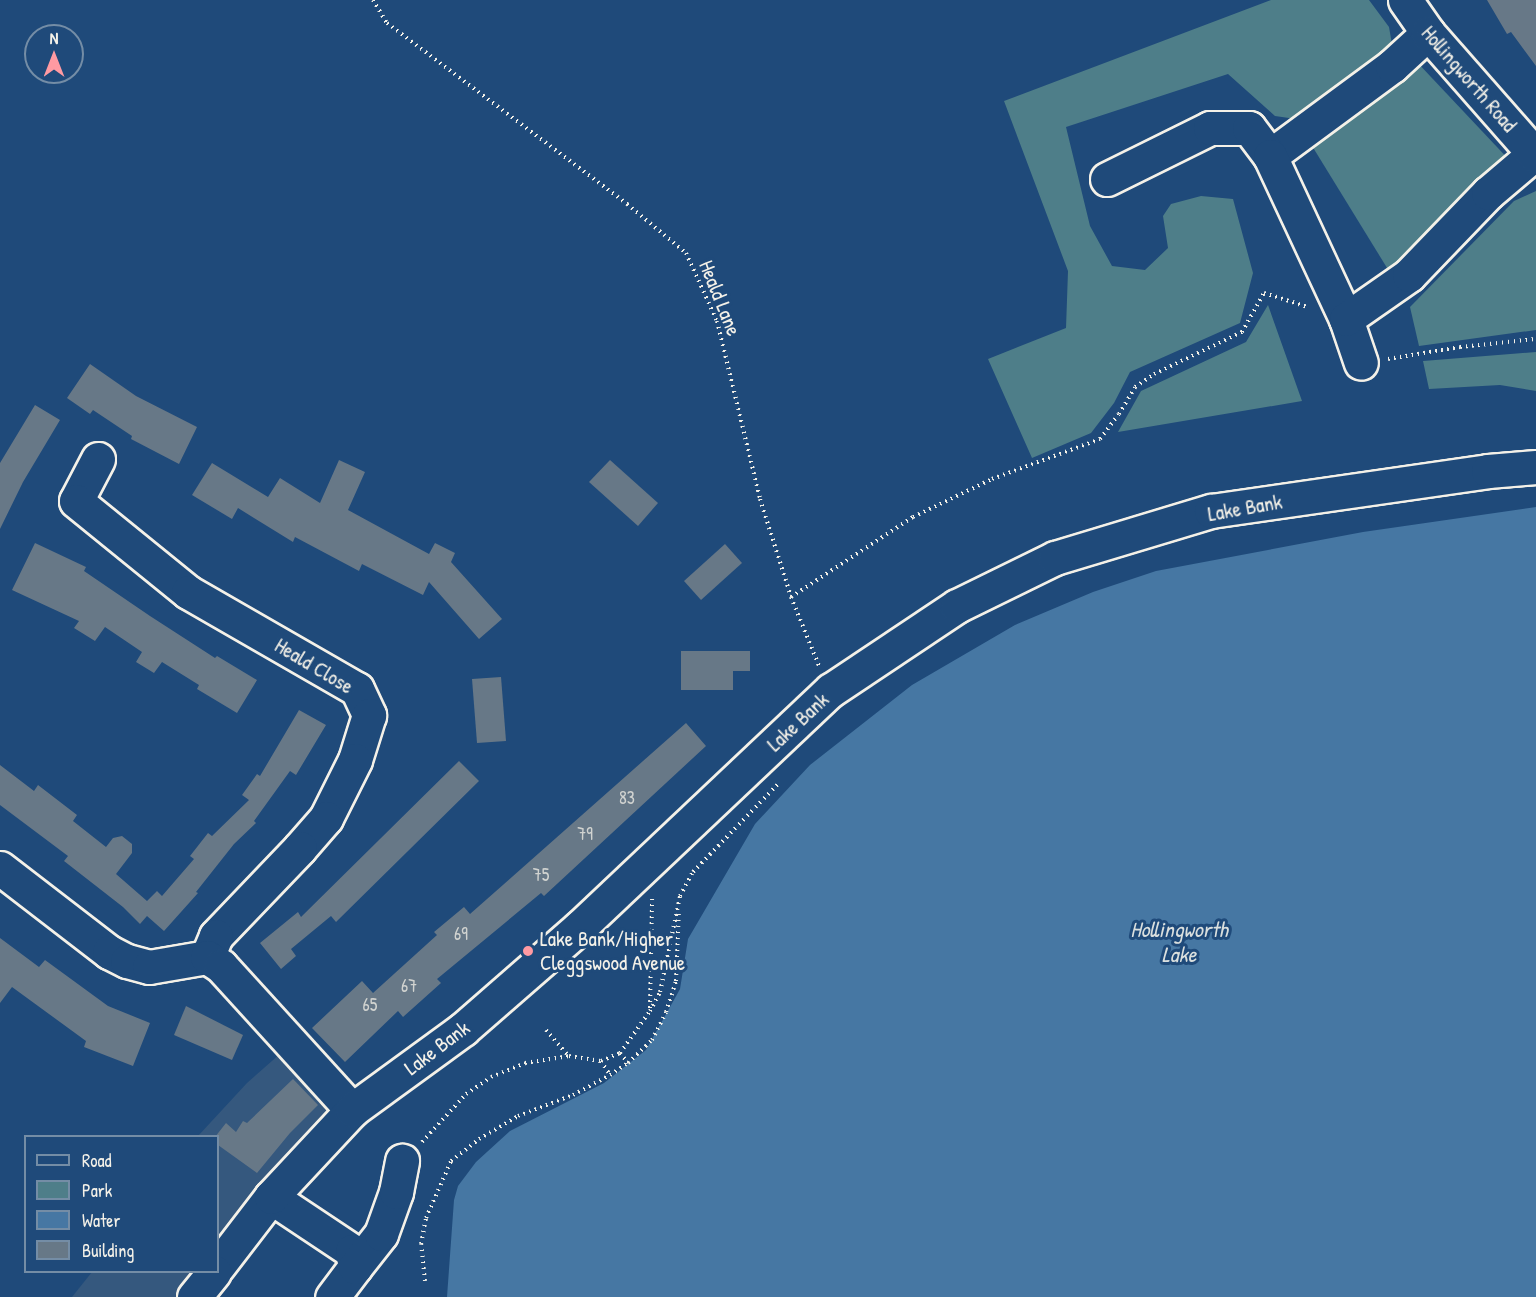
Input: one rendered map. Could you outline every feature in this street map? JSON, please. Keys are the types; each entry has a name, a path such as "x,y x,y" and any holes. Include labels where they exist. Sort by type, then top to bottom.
{"main road":[{"name":"Hollingworth Road","path":"1405,0 1428,33 1535,155"},
{"path":"1270,156 1392,66 1428,33"},
{"path":"1107,179 1210,128 1249,128 1270,156 1346,319 1361,363"},
{"path":"1346,319 1409,275 1488,193 1535,155"},
{"name":"Heald Close","path":"98,459 76,501 188,592 357,688 369,715 355,760 326,818 216,936 207,957"},
{"name":"Lake Bank","path":"219,1265 271,1197 352,1110 463,1029 571,935 831,690 957,606 1055,558 1211,511 1488,471 1536,467"},
{"path":"0,868 109,952 127,961 148,967 207,957 221,966 352,1110"},
{"path":"332,1297 381,1234 396,1192 402,1161"},
{"path":"271,1197 352,1251 355,1267"},
{"path":"194,1297 213,1273"}],"path":[{"name":"Heald Lane","path":"373,0 387,23 627,204 686,253 717,321 760,499 791,597 822,673"},
{"path":"791,597 913,517 992,479 1100,439 1119,414 1135,387 1154,374 1242,332 1264,293 1346,319"},
{"path":"1361,363 1460,347 1536,339"},
{"path":"402,1161 430,1135 466,1094 491,1077 525,1063 568,1056 602,1061 620,1053 650,1011 660,992 680,897 693,872 784,778"},
{"path":"650,1011 651,902 655,891"},
{"path":"425,1281 422,1244 426,1218 451,1161 479,1139 518,1116 573,1095 610,1075 628,1063 652,1040 666,1012 676,981 680,897"},
{"path":"546,1030 568,1056"},
{"path":"620,1053 628,1063"},
{"path":"602,1061 610,1075"}],"shaded area":[{"path":"281,1053 333,1108 219,1245 219,1135 199,1135 247,1083"},
{"path":"91,1273 196,1273 177,1297 72,1297"}],"green space":[{"path":"1271,0 1369,0 1389,27 1393,50 1296,119 1275,116 1228,74 1066,127 1090,226 1112,266 1145,270 1168,248 1163,216 1171,204 1201,196 1233,199 1253,273 1240,323 1130,372 1114,403 1091,433 1032,458 988,359 1066,328 1068,271 1004,101"},
{"path":"1415,60 1513,164 1392,276 1309,141"},
{"path":"1536,191 1536,330 1419,346 1410,307 1514,201"},
{"path":"1268,305 1302,401 1118,432 1141,391 1246,342"},
{"path":"1536,352 1536,391 1500,385 1429,389 1423,361"}],"water":[{"name":"Hollingworth Lake","path":"1536,507 1536,1297 447,1297 454,1200 458,1186 476,1162 510,1131 604,1083 646,1050 680,989 688,939 755,824 810,765 912,685 1015,625 1093,592 1156,571 1363,532"}],"building":[{"path":"1487,0 1536,0 1536,66 1511,32 1507,34"},
{"path":"90,364 136,396 197,427 179,464 131,439 132,436 93,410 90,414 67,398"},
{"path":"35,405 60,420 23,482 0,529 0,463"},
{"path":"339,460 365,472 348,510 429,554 435,543 455,553 451,562 502,619 479,639 429,582 423,595 362,564 359,571 295,537 293,542 238,508 232,519 192,495 212,463 268,497 280,478 320,503"},
{"path":"610,460 658,503 638,526 589,482"},
{"path":"35,543 86,567 84,571 150,616 215,658 217,656 257,680 237,713 197,689 199,685 162,662 154,673 136,662 142,652 105,627 95,641 74,628 79,621 12,590"},
{"path":"725,544 742,563 701,600 684,581"},
{"path":"681,651 750,651 750,671 733,671 733,690 681,690"},
{"path":"501,677 506,741 477,743 472,679"},
{"path":"299,710 326,725 296,775 290,771 254,821 256,823 234,844 196,892 198,893 164,931 147,916 140,924 123,907 64,861 68,856 0,805 0,765 34,791 38,785 77,815 73,821 106,847 113,838 122,836 132,844 132,853 116,874 147,901 157,891 162,896 194,859 190,856 208,833 212,836 249,800 242,795 257,774 260,776"},
{"path":"686,723 706,746 544,896 541,893 437,979 441,983 403,1017 398,1011 345,1062 312,1028 362,981 373,993 437,935 434,932 464,907 470,914"},
{"path":"459,761 479,781 336,922 331,916 291,949 296,956 281,969 260,943 298,912 301,917"},
{"path":"0,938 39,967 45,960 108,1006 150,1023 133,1066 84,1047 86,1041 12,987 0,1003"},
{"path":"186,1006 243,1035 232,1060 174,1035"},
{"path":"293,1079 318,1105 290,1133 257,1173 219,1146 219,1135 217,1135 226,1123 236,1132 243,1121 247,1123"}],"place":[{"name":"Lake Bank/Higher Cleggswood Avenue","path":"528,951"}]}
